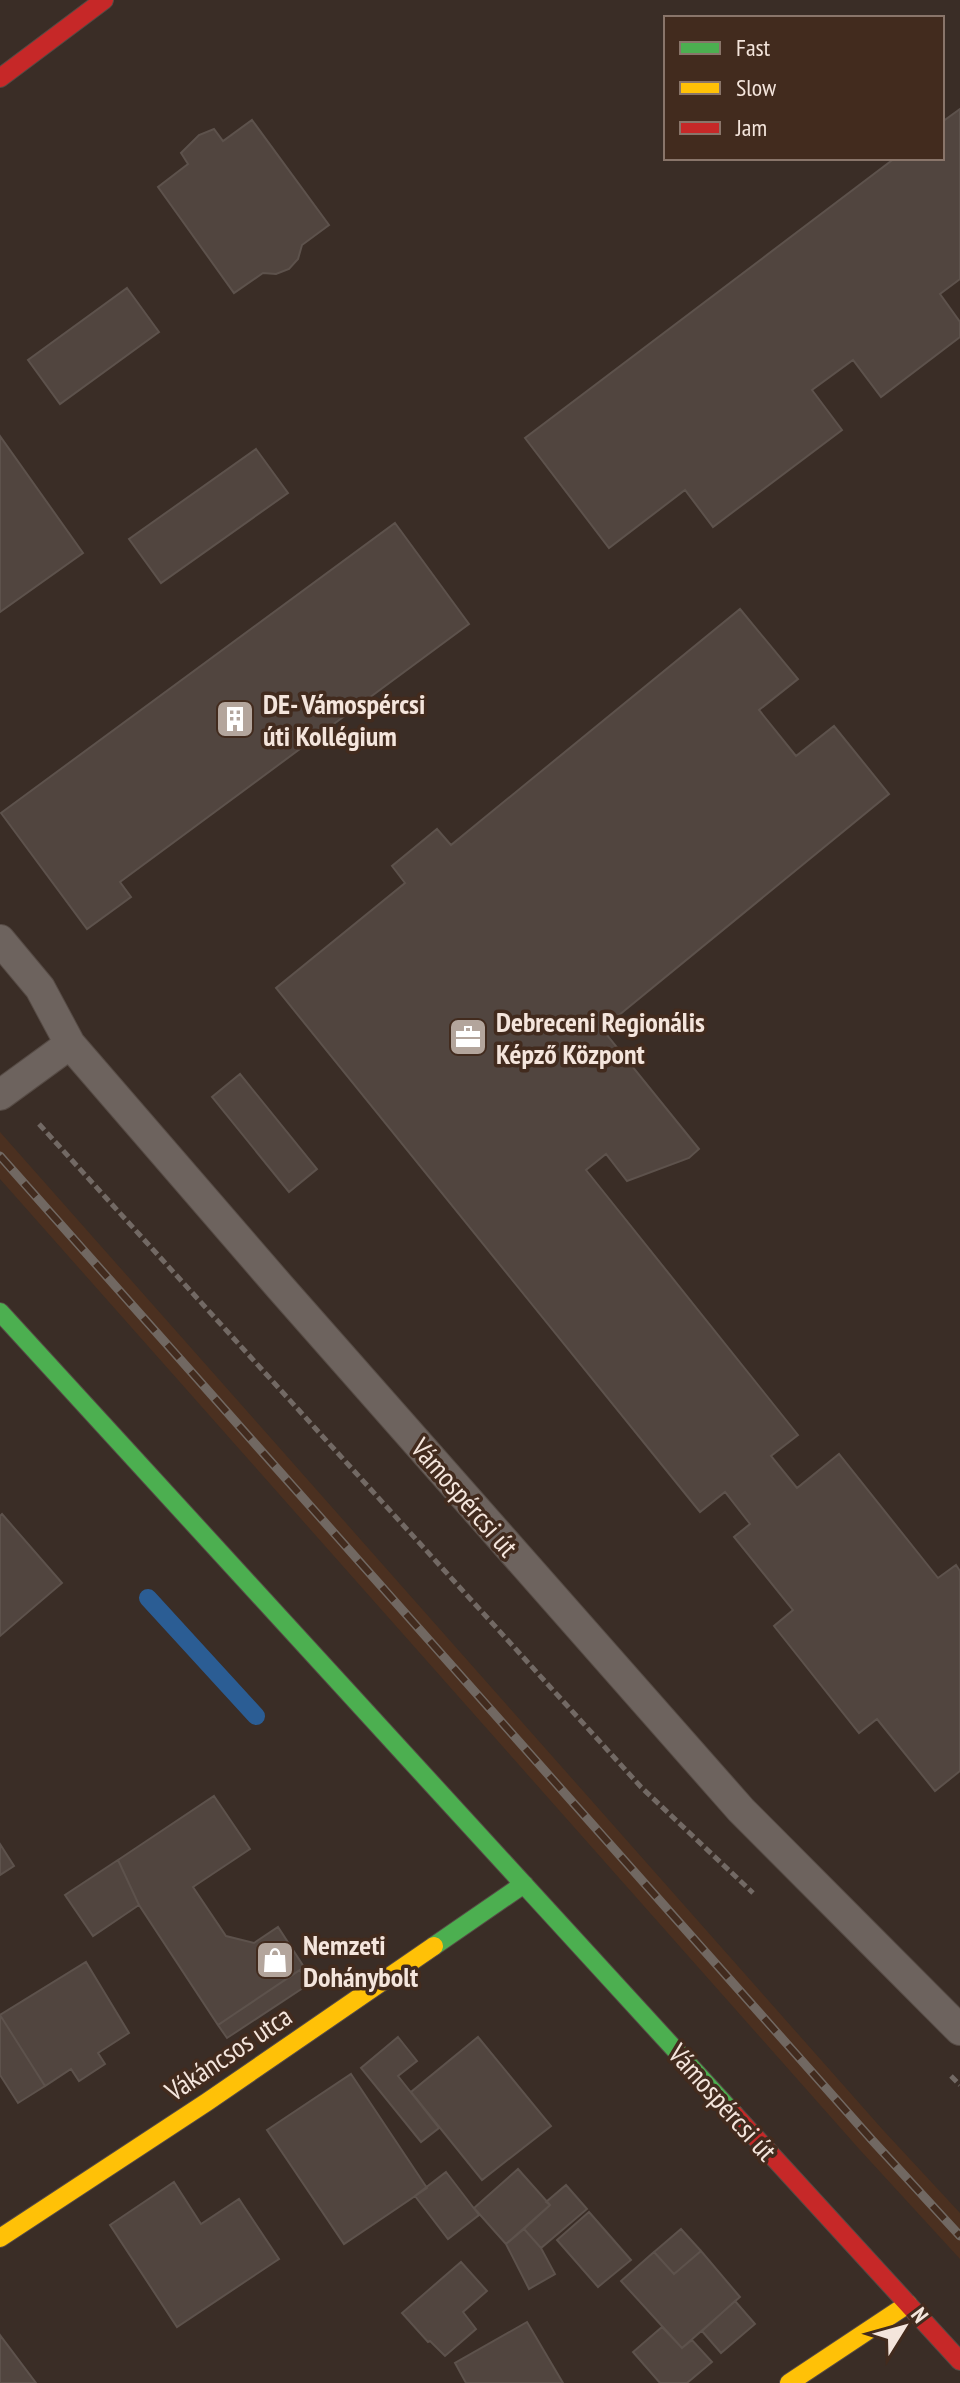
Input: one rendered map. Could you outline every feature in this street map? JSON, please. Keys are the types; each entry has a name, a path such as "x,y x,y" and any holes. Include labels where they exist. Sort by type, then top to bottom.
{"main road":[{"path":"0,78 104,0"},
{"name":"Vámospércsi út","path":"0,1312 960,2361"},
{"name":"Vákáncsos utca","path":"0,2238 207,2102 524,1884"},
{"path":"789,2383 908,2304"}],"lane":[{"name":"Vámospércsi út","path":"0,940 40,988 70,1044 288,1297 741,1810 960,2030"},
{"path":"4,1093 70,1044"}],"path":[{"path":"4,1093 641,1787 762,1901"},
{"path":"946,2071 960,2085"}],"shaded area":[{"path":"0,1132 883,2130 960,2213 960,2259 0,1179"}],"building":[{"path":"960,109 960,279 940,294 960,322 960,337 881,397 853,360 812,390 842,430 713,527 685,490 609,548 525,438 892,160 944,160 944,121"},
{"path":"252,120 329,225 302,245 298,259 289,269 276,274 263,273 234,293 158,187 188,164 181,153 199,135 214,129 223,141"},
{"path":"127,288 159,332 60,404 28,360"},
{"path":"0,436 83,553 0,612"},
{"path":"256,449 288,493 161,583 129,539"},
{"name":"DE- Vámospércsi úti Kollégium","path":"395,523 469,624 120,882 131,897 87,929 1,813"},
{"path":"740,609 798,679 759,710 796,756 834,726 889,794 602,1029 699,1149 689,1158 627,1181 606,1154 586,1170 798,1435 771,1456 797,1488 839,1454 938,1578 956,1565 960,1571 960,1771 935,1791 877,1719 859,1733 774,1626 793,1610 734,1537 750,1524 725,1492 700,1512 276,988 405,883 392,866 437,829 451,845"},
{"path":"240,1074 317,1169 289,1192 212,1097"},
{"path":"2,1514 62,1583 0,1636 0,1516"},
{"path":"214,1796 250,1849 193,1887 226,1936 254,1943 278,1927 304,1967 218,2025 139,1905 118,1860"},
{"path":"0,1844 14,1866 0,1875"},
{"path":"118,1860 139,1905 93,1936 65,1895"},
{"path":"86,1962 129,2033 98,2053 105,2064 79,2081 71,2069 45,2086 0,2015"},
{"path":"300,1970 309,1984 227,2038 218,2025"},
{"path":"0,2015 45,2086 18,2103 0,2075"},
{"path":"398,2037 417,2061 398,2076 439,2128 421,2142 361,2068"},
{"path":"478,2037 551,2126 482,2180 411,2092"},
{"path":"351,2074 427,2188 344,2244 267,2130"},
{"path":"518,2169 550,2205 506,2244 474,2208"},
{"path":"446,2172 479,2215 448,2239 415,2196"},
{"path":"174,2182 201,2224 239,2199 279,2259 177,2327 110,2225"},
{"path":"566,2185 587,2209 541,2248 524,2229 550,2205 546,2202"},
{"path":"589,2212 631,2260 598,2287 557,2240"},
{"path":"524,2229 541,2248 555,2274 529,2289 506,2244"},
{"path":"681,2229 701,2251 674,2274 654,2252"},
{"path":"701,2251 740,2297 682,2348 621,2281 654,2252 674,2274"},
{"path":"461,2262 487,2291 463,2312 476,2329 445,2356 402,2313"},
{"path":"735,2301 755,2324 721,2353 702,2331"},
{"path":"527,2322 563,2383 466,2383 455,2363"},
{"path":"662,2327 682,2348 692,2340 712,2362 687,2383 660,2383 633,2352"},
{"path":"0,2335 36,2383 0,2383"}],"waterway":[{"path":"148,1598 256,1716"}],"railway":[{"path":"0,1156 960,2236"}],"traffic: fast":[{"path":"0,1312 734,2114"},
{"path":"434,1946 524,1884"}],"traffic: slow":[{"path":"0,2238 207,2102 434,1946"},
{"path":"789,2383 908,2304"}],"traffic: jam":[{"path":"0,78 104,0"},
{"path":"734,2114 960,2361"}],"place":[{"name":"DE- Vámospércsi úti Kollégium","path":"235,719"},
{"name":"Debreceni Regionális Képző Központ","path":"468,1037"},
{"name":"Nemzeti Dohánybolt","path":"275,1960"}]}
